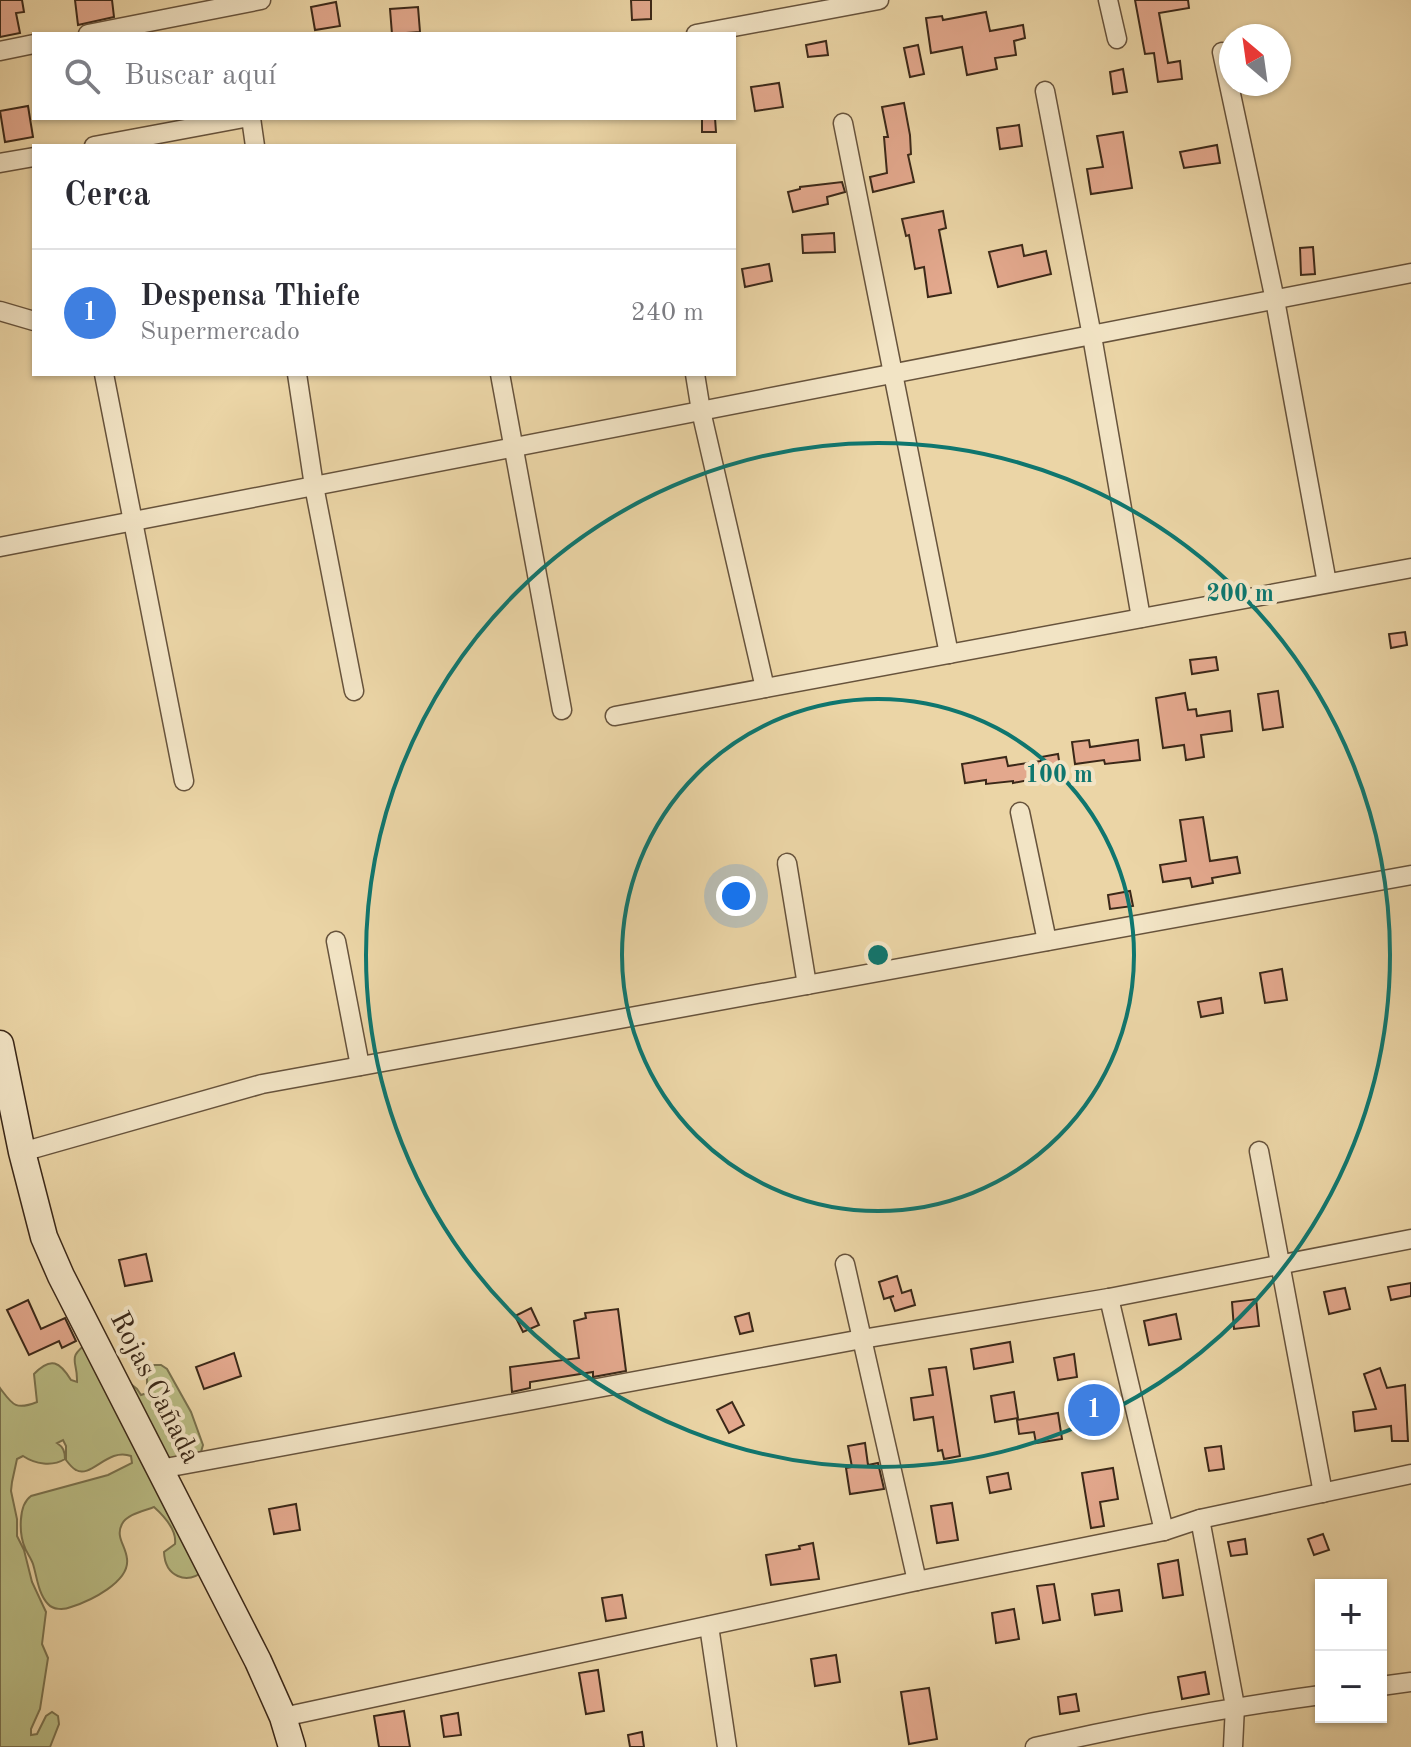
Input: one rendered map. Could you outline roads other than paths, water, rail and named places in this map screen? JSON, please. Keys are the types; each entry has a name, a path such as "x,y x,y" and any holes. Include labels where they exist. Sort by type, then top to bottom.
{"main road":[{"name":"Rojas Cañada","path":"0,1044 22,1152 44,1237 258,1661 283,1717 292,1747"}],"street":[{"path":"98,32 261,0"},
{"path":"707,32 879,0"},
{"path":"1108,0 1117,39"},
{"path":"0,51 32,44"},
{"path":"1045,91 1141,618"},
{"path":"1231,96 1275,300 1327,583"},
{"path":"105,144 233,120"},
{"path":"251,120 255,144"},
{"path":"843,123 949,654"},
{"path":"0,163 32,157"},
{"path":"0,547 1411,273"},
{"path":"0,311 32,320"},
{"path":"104,376 184,781"},
{"path":"297,376 314,486 354,691"},
{"path":"500,376 562,710"},
{"path":"695,376 765,688"},
{"path":"615,716 1411,568"},
{"path":"1020,812 1047,941"},
{"path":"787,863 807,985"},
{"path":"22,1152 262,1084 1411,875"},
{"path":"336,941 360,1066"},
{"path":"1259,1151 1323,1493"},
{"path":"160,1469 862,1339 1109,1298 1411,1239"},
{"path":"845,1264 917,1581"},
{"path":"1109,1298 1164,1531"},
{"path":"283,1717 1164,1531 1200,1519 1411,1474"},
{"path":"1200,1519 1235,1706 1233,1747"},
{"path":"709,1626 727,1747"},
{"path":"1387,1685 1411,1682"},
{"path":"1035,1747 1235,1706 1315,1696"}],"place":[{"name":"Despensa Thiefe","path":"1094,1410"}]}
